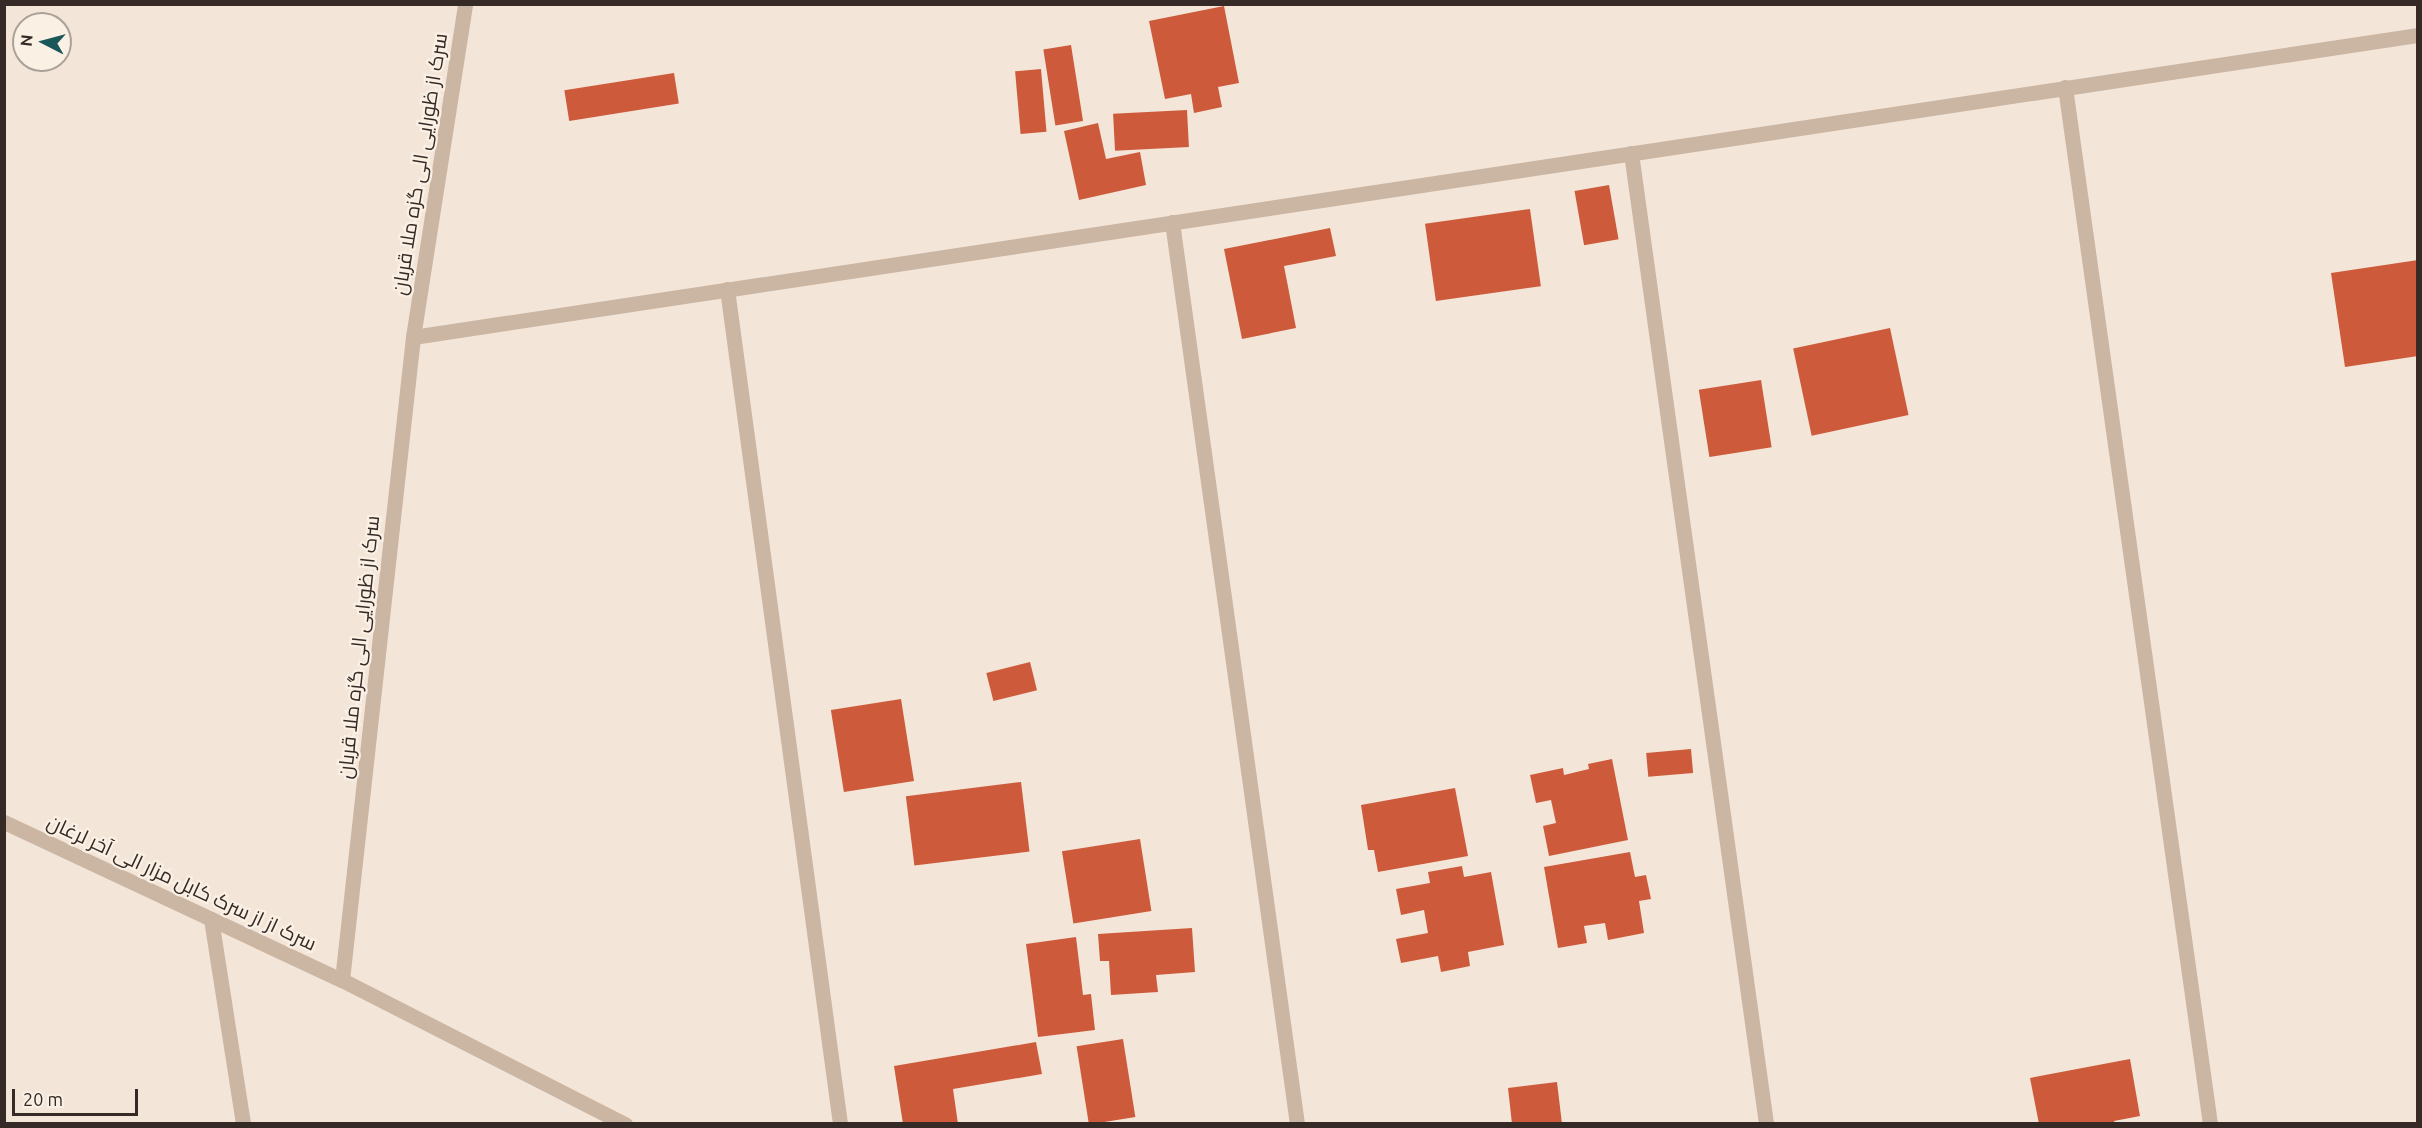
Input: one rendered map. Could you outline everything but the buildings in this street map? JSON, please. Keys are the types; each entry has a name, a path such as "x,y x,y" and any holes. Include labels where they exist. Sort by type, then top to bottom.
{"street":[{"name":"سرک از ظورایی الی گزه ملا قربان","path":"342,980 413,337 465,4"},
{"path":"413,337 2418,34"},
{"path":"2065,87 2210,1124"},
{"path":"1631,153 1766,1124"},
{"path":"1172,222 1297,1124"},
{"path":"727,289 840,1124"},
{"name":"سرک از از سرک کابل مزار الی آخر لرغان","path":"4,822 342,980"},
{"path":"212,919 243,1124"},
{"path":"342,980 625,1124"}]}
